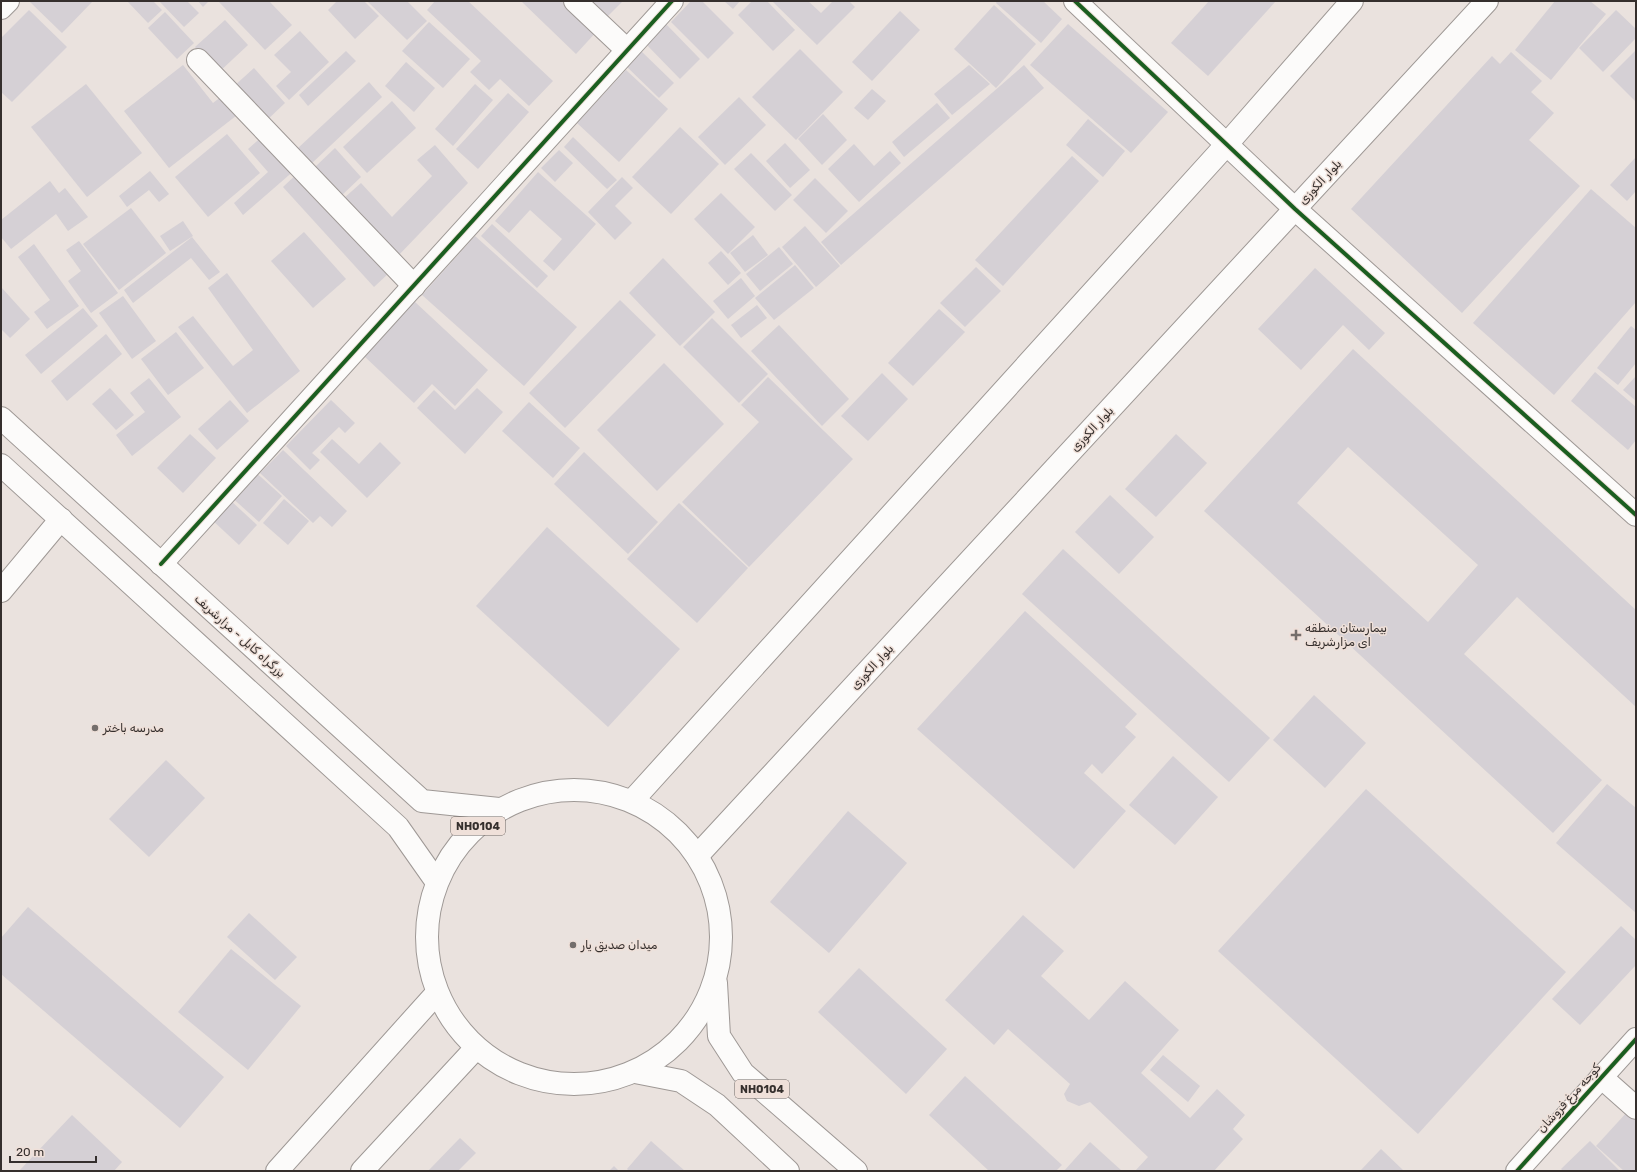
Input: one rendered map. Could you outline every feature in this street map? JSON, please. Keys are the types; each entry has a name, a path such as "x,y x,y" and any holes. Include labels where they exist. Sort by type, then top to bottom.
{"main road":[{"path":"1,8 8,1"},
{"path":"575,1 627,50"},
{"path":"161,564 672,1"},
{"path":"1075,1 1295,209 1636,515"},
{"path":"632,801 1227,144 1352,1"},
{"name":"بلوار الکوزی","path":"698,856 1487,1"},
{"path":"198,60 414,286"},
{"name":"بزرگراه کابل - مزارشریف","path":"1,418 422,801 499,809"},
{"path":"1,465 398,827 436,881"},
{"path":"1,591 61,519"},
{"name":"NH0104","path":"716,981 698,1019 670,1050 635,1072 594,1084 552,1084 511,1071 476,1048 435,995 429,966 426,923 436,881 462,840 499,809 541,792 587,790 632,801 669,824 698,856 716,895 722,938 716,981 719,1036 743,1073 856,1171"},
{"path":"277,1171 435,995"},
{"name":"كوجه مرغ فروشان","path":"1517,1171 1636,1039"},
{"path":"362,1171 476,1048"},
{"name":"NH0104","path":"635,1072 681,1080 717,1105 788,1171"},
{"path":"1601,1077 1636,1108"}],"building":[{"path":"93,1 62,33 30,2"},
{"path":"127,1 153,1 162,10 148,23"},
{"path":"159,1 187,1 199,13 184,27"},
{"path":"198,1 209,1 203,7"},
{"path":"218,1 269,1 292,25 265,50"},
{"path":"337,1 364,1 379,16 355,39 328,10"},
{"path":"367,1 407,1 427,21 407,40"},
{"path":"435,1 468,1 553,81 529,106 500,79 489,90 470,72 481,61 427,10"},
{"path":"521,1 568,1 598,30 576,54"},
{"path":"583,1 623,1 603,21"},
{"path":"691,1 702,1 734,33 708,59 671,22"},
{"path":"724,1 740,1 733,9"},
{"path":"752,1 767,1 795,30 773,51 738,15"},
{"path":"772,1 808,1 821,13 833,1 849,1 855,7 817,45"},
{"path":"997,1 1043,1 1062,19 1041,43 996,3"},
{"path":"1209,1 1276,1 1208,76 1171,43"},
{"path":"1555,1 1590,1 1606,14 1551,80 1515,50"},
{"path":"994,5 1036,44 996,88 954,49"},
{"path":"29,10 67,47 12,102 1,92 1,38"},
{"path":"1616,10 1636,29 1636,38 1603,72 1579,48"},
{"path":"900,11 920,30 872,81 852,62"},
{"path":"165,12 194,43 177,59 148,28"},
{"path":"225,20 248,45 218,73 195,47"},
{"path":"429,22 470,59 443,88 402,51"},
{"path":"664,22 700,59 680,79 644,42"},
{"path":"1068,24 1168,112 1131,153 1030,65"},
{"path":"300,31 329,62 289,100 276,86 291,72 274,55"},
{"path":"800,49 843,92 796,140 752,97"},
{"path":"1636,50 1636,102 1610,76"},
{"path":"346,51 356,61 308,106 299,95"},
{"path":"641,51 674,83 659,98 626,66"},
{"path":"1511,52 1542,81 1531,92 1554,113 1529,140 1580,186 1462,313 1351,209 1492,56 1500,64"},
{"path":"406,62 435,88 414,112 385,86"},
{"path":"183,65 213,103 226,93 241,112 169,168 124,111"},
{"path":"969,65 990,84 952,115 934,94"},
{"path":"1024,65 1044,88 841,265 821,242"},
{"path":"254,68 285,103 265,122 233,87"},
{"path":"626,70 668,109 619,162 577,123"},
{"path":"369,82 382,97 311,164 297,149"},
{"path":"86,84 142,153 87,197 31,127"},
{"path":"475,84 493,100 453,146 435,129"},
{"path":"872,89 886,101 868,120 854,108"},
{"path":"508,93 529,112 478,169 456,149"},
{"path":"739,97 766,125 725,165 698,137"},
{"path":"392,101 416,128 367,173 343,147"},
{"path":"937,103 950,118 904,157 892,142"},
{"path":"823,114 847,140 822,165 798,139"},
{"path":"1088,119 1125,151 1103,177 1066,145"},
{"path":"680,127 719,164 671,214 632,177"},
{"path":"227,134 260,173 208,217 175,177"},
{"path":"265,134 296,169 243,215 234,203 268,172 248,149"},
{"path":"573,137 617,180 607,189 564,147"},
{"path":"785,143 810,170 790,188 766,161"},
{"path":"854,144 874,166 890,151 901,163 859,202 828,169"},
{"path":"435,145 468,183 396,258 343,199 361,183 392,217 432,176 417,160"},
{"path":"335,148 361,177 341,196 315,167"},
{"path":"559,150 573,163 555,182 541,168"},
{"path":"751,153 792,195 775,211 734,169"},
{"path":"1072,156 1099,181 1003,286 975,260"},
{"path":"1636,157 1636,191 1627,201 1610,185"},
{"path":"150,171 169,194 159,202 149,190 127,207 119,196"},
{"path":"299,172 390,272 374,287 283,187"},
{"path":"538,172 596,224 554,271 543,261 562,239 530,210 509,233 495,221"},
{"path":"622,177 633,188 615,206 632,223 615,240 588,212"},
{"path":"815,178 848,211 826,233 793,200"},
{"path":"50,181 59,193 65,188 88,217 68,231 56,214 11,249 1,237 1,220"},
{"path":"1591,189 1636,228 1636,302 1554,395 1473,323"},
{"path":"721,193 755,227 728,254 694,219"},
{"path":"131,208 166,253 119,290 83,244"},
{"path":"183,221 193,236 170,251 160,236"},
{"path":"492,224 548,276 537,288 481,236"},
{"path":"805,226 840,266 816,287 782,247"},
{"path":"304,232 346,279 313,308 271,261"},
{"path":"753,235 768,255 745,272 730,253"},
{"path":"475,236 577,327 524,386 422,295"},
{"path":"192,237 220,272 209,280 191,258 133,303 124,290"},
{"path":"79,241 118,293 91,313 68,281 81,271 66,250"},
{"path":"34,244 79,306 47,329 34,312 50,300 18,257"},
{"path":"779,247 793,264 760,291 746,274"},
{"path":"721,251 741,273 728,285 708,263"},
{"path":"663,258 715,312 680,346 629,293"},
{"path":"795,265 814,288 774,320 755,298"},
{"path":"976,267 1001,291 965,327 940,303"},
{"path":"1315,268 1385,333 1369,350 1343,325 1301,370 1258,329"},
{"path":"227,273 300,371 247,413 178,327 193,316 233,366 253,350 208,288"},
{"path":"741,278 755,296 728,319 713,301"},
{"path":"1,287 30,319 10,338 1,329"},
{"path":"123,296 156,341 132,359 99,313"},
{"path":"620,300 656,335 565,428 529,393"},
{"path":"415,302 488,370 455,406 432,384 414,403 364,356"},
{"path":"757,305 767,318 741,338 731,325"},
{"path":"83,308 98,326 41,374 25,355"},
{"path":"939,309 965,332 913,386 888,363"},
{"path":"712,318 768,374 739,403 683,347"},
{"path":"779,325 849,399 822,426 751,351"},
{"path":"1631,326 1636,330 1636,363 1618,385 1597,368"},
{"path":"176,332 204,368 168,395 141,359"},
{"path":"106,334 122,354 67,401 51,381"},
{"path":"1353,349 1636,610 1636,707 1517,597 1464,654 1602,780 1553,833 1204,511","holes":["1348,447 1478,565 1428,622 1297,503"]},
{"path":"664,363 724,424 657,491 597,430"},
{"path":"1595,372 1636,407 1636,440 1628,450 1571,401"},
{"path":"882,373 908,399 868,441 841,416"},
{"path":"1636,376 1636,401 1623,390"},
{"path":"768,377 853,459 749,567 682,502 759,422 741,405"},
{"path":"149,378 181,417 132,456 116,435 145,412 130,393"},
{"path":"110,388 134,415 116,430 92,404"},
{"path":"477,388 503,412 465,454 417,408 434,390 455,410"},
{"path":"230,400 249,421 217,450 198,429"},
{"path":"331,400 355,423 345,433 339,427 312,453 320,460 310,470 286,446"},
{"path":"529,402 580,448 553,478 502,431"},
{"path":"190,434 216,458 183,493 157,468"},
{"path":"1176,434 1207,463 1156,517 1125,489"},
{"path":"332,439 359,464 380,442 401,463 367,498 320,452"},
{"path":"283,450 347,511 332,527 320,516 313,523 260,473"},
{"path":"584,452 658,522 628,554 554,484"},
{"path":"251,468 282,496 259,522 228,494"},
{"path":"1110,495 1154,537 1119,574 1075,532"},
{"path":"229,499 257,525 239,545 211,519"},
{"path":"284,499 309,521 288,545 263,523"},
{"path":"679,503 748,568 697,623 627,559"},
{"path":"547,527 680,649 608,727 476,606"},
{"path":"1063,549 1270,738 1229,782 1022,594"},
{"path":"1025,611 1137,714 1125,727 1136,737 1102,774 1092,764 1084,773 1126,811 1074,869 917,729"},
{"path":"1314,695 1366,743 1325,788 1273,740"},
{"path":"1173,756 1218,797 1175,845 1129,805"},
{"path":"166,760 205,798 149,857 109,819"},
{"path":"1607,784 1636,808 1636,913 1556,843"},
{"path":"1366,789 1566,972 1418,1134 1218,951"},
{"path":"848,811 907,863 829,953 770,902"},
{"path":"28,907 224,1077 180,1128 1,974 1,938"},
{"path":"249,913 297,957 275,980 227,937"},
{"path":"1023,915 1064,951 1041,976 1089,1020 1125,981 1179,1030 1141,1073 1190,1118 1217,1089 1245,1115 1233,1129 1243,1139 1214,1171 1135,1171 1148,1157 1090,1102 1079,1106 1067,1101 1064,1094 1070,1084 1008,1029 994,1045 945,1000"},
{"path":"1621,926 1636,940 1636,965 1580,1025 1552,999"},
{"path":"231,949 301,1006 248,1070 178,1012"},
{"path":"859,968 947,1049 906,1094 818,1012"},
{"path":"1163,1055 1200,1086 1188,1102 1150,1070"},
{"path":"965,1076 1062,1165 1056,1171 989,1171 929,1115"},
{"path":"1628,1111 1636,1118 1636,1171 1624,1171 1596,1146"},
{"path":"72,1115 122,1162 114,1171 19,1171"},
{"path":"460,1138 476,1153 458,1171 428,1171"},
{"path":"651,1141 685,1171 629,1171 627,1169"},
{"path":"1590,1141 1620,1171 1563,1171 1561,1169"},
{"path":"1090,1142 1122,1171 1064,1171"},
{"path":"1381,1149 1404,1171 1360,1171"},
{"path":"614,1166 619,1171 609,1171"}],"cycle path":[{"path":"161,564 672,1"},
{"path":"1075,1 1295,209 1636,515"},
{"path":"1517,1171 1636,1039"}],"place":[{"name":"بیمارستان منطقه ای مزارشریف","path":"1296,635"},
{"name":"مدرسه باختر","path":"95,728"},
{"name":"میدان صدیق یار","path":"573,945"}]}
